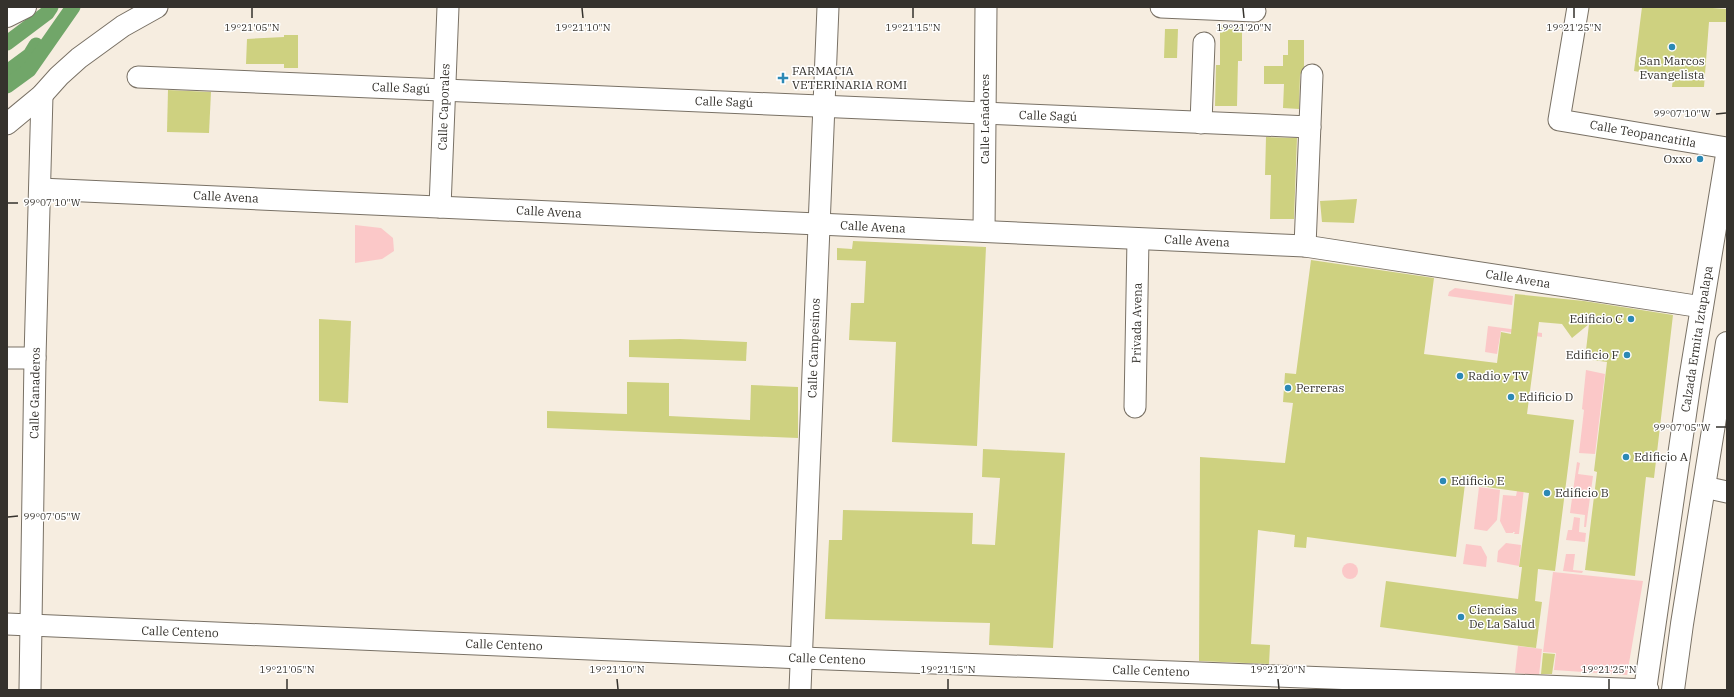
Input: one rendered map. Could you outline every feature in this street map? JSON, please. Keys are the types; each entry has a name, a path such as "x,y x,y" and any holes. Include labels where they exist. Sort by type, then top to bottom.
{"main road":[{"path":"7,16 25,7"},
{"name":"Calzada Ermita Iztapalapa","path":"1646,690 1654,619 1727,155"},
{"path":"1673,690 1704,487 1723,399 1727,343"},
{"path":"1654,619 1682,624"}],"street":[{"path":"7,124 42,95 59,76 79,58 123,26 157,7"},
{"name":"Calle Caporales","path":"440,207 448,7"},
{"name":"Calle Campesinos","path":"800,690 828,7"},
{"name":"Calle Leñadores","path":"984,232 986,7"},
{"path":"1161,7 1255,11"},
{"name":"Calle Teopancatitla","path":"1578,7 1559,120 1727,148"},
{"path":"1201,122 1204,43"},
{"path":"1306,246 1312,75"},
{"name":"Calle Sagú","path":"138,77 1310,127"},
{"name":"Calle Ganaderos","path":"30,690 35,358 42,95"},
{"name":"Calle Avena","path":"40,189 1306,246 1702,307"},
{"name":"Privada Avena","path":"1135,407 1138,238"},
{"path":"7,358 35,358"},
{"path":"1704,487 1727,492"},
{"name":"Calle Centeno","path":"7,624 802,658 1646,690"}],"shaded area":[{"path":"355,225 381,228 393,238 394,251 382,259 355,263"},
{"path":"1455,288 1513,296 1512,305 1448,296 1449,292"},
{"path":"1488,326 1542,333 1542,337 1501,331 1497,354 1485,352"},
{"path":"1586,370 1605,374 1595,454 1579,453 1584,410 1582,409"},
{"path":"1577,462 1580,463 1578,474 1593,476 1586,527 1584,527 1585,515 1570,513"},
{"path":"1479,487 1500,490 1497,520 1487,531 1474,529"},
{"path":"1524,488 1519,534 1514,534 1515,532 1506,533 1500,521 1503,495 1516,496 1517,491"},
{"path":"1574,517 1580,518 1579,532 1586,533 1585,542 1566,540 1568,530 1572,530"},
{"path":"1506,543 1521,545 1519,566 1497,562 1498,551"},
{"path":"1466,544 1481,546 1487,557 1486,567 1463,564"},
{"path":"1566,554 1575,554 1573,570 1583,571 1582,573 1563,571"},
{"path":"1350,563 1356,565 1358,571 1356,577 1350,579 1344,577 1342,571 1344,565"},
{"path":"1553,572 1643,581 1627,675 1554,670 1556,653 1543,652"},
{"path":"1518,646 1542,649 1539,675 1515,673"}],"building":[{"name":"San Marcos Evangelista","path":"1642,7 1699,7 1726,9 1726,22 1709,22 1704,87 1672,87 1673,78 1634,71"},
{"path":"1220,25 1242,25 1242,61 1238,61 1237,106 1215,106 1216,65 1220,65"},
{"path":"1165,29 1178,29 1177,58 1164,58"},
{"path":"284,35 298,35 298,68 284,68 284,64 246,64 247,39 284,37"},
{"path":"1288,40 1304,40 1304,67 1300,75 1299,109 1283,108 1284,84 1264,84 1264,66 1283,66 1283,55 1288,55"},
{"path":"168,90 211,92 209,133 167,132"},
{"path":"1266,137 1297,138 1294,219 1270,219 1271,175 1265,175"},
{"path":"1357,199 1354,223 1322,222 1320,201"},
{"path":"853,241 986,247 977,446 892,442 896,342 849,340 851,303 864,303 866,261 837,260 837,248 852,249"},
{"path":"1311,260 1434,278 1424,354 1497,363 1501,332 1511,334 1515,294 1584,301 1673,315 1654,478 1646,477 1635,576 1585,570 1597,472 1594,471 1607,362 1585,359 1589,324 1572,338 1562,324 1539,322 1527,414 1574,420 1555,571 1538,569 1535,601 1542,602 1536,648 1380,627 1386,581 1518,599 1522,567 1519,567 1529,493 1465,484 1456,557 1307,537 1306,548 1294,547 1295,535 1258,530 1251,644 1270,645 1269,664 1199,661 1200,457 1285,463 1293,403 1283,402 1285,373 1296,374"},
{"path":"319,319 351,321 348,403 319,401"},
{"path":"680,339 747,342 746,361 629,357 629,340"},
{"path":"627,382 669,383 669,416 750,420 751,385 798,387 798,438 547,428 547,411 627,414"},
{"path":"983,449 1065,453 1053,648 989,645 990,623 825,619 829,540 842,540 843,510 973,513 972,544 995,545 1000,478 982,477"},
{"path":"1543,653 1555,654 1552,674 1541,674"}],"waterway":[{"path":"7,43 47,13 51,7"},
{"path":"7,86 29,70 73,7"},
{"path":"7,72 30,55 36,45"}],"place":[{"name":"San Marcos Evangelista","path":"1672,47"},
{"name":"FARMACIA VETERINARIA ROMI","path":"783,78"},
{"name":"Oxxo","path":"1700,159"},
{"name":"Edificio C","path":"1631,319"},
{"name":"Edificio F","path":"1627,355"},
{"name":"Radio y TV","path":"1460,376"},
{"name":"Perreras","path":"1288,388"},
{"name":"Edificio D","path":"1511,397"},
{"name":"Edificio A","path":"1626,457"},
{"name":"Edificio E","path":"1443,481"},
{"name":"Edificio B","path":"1547,493"},
{"name":"Ciencias De La Salud","path":"1461,617"}]}
